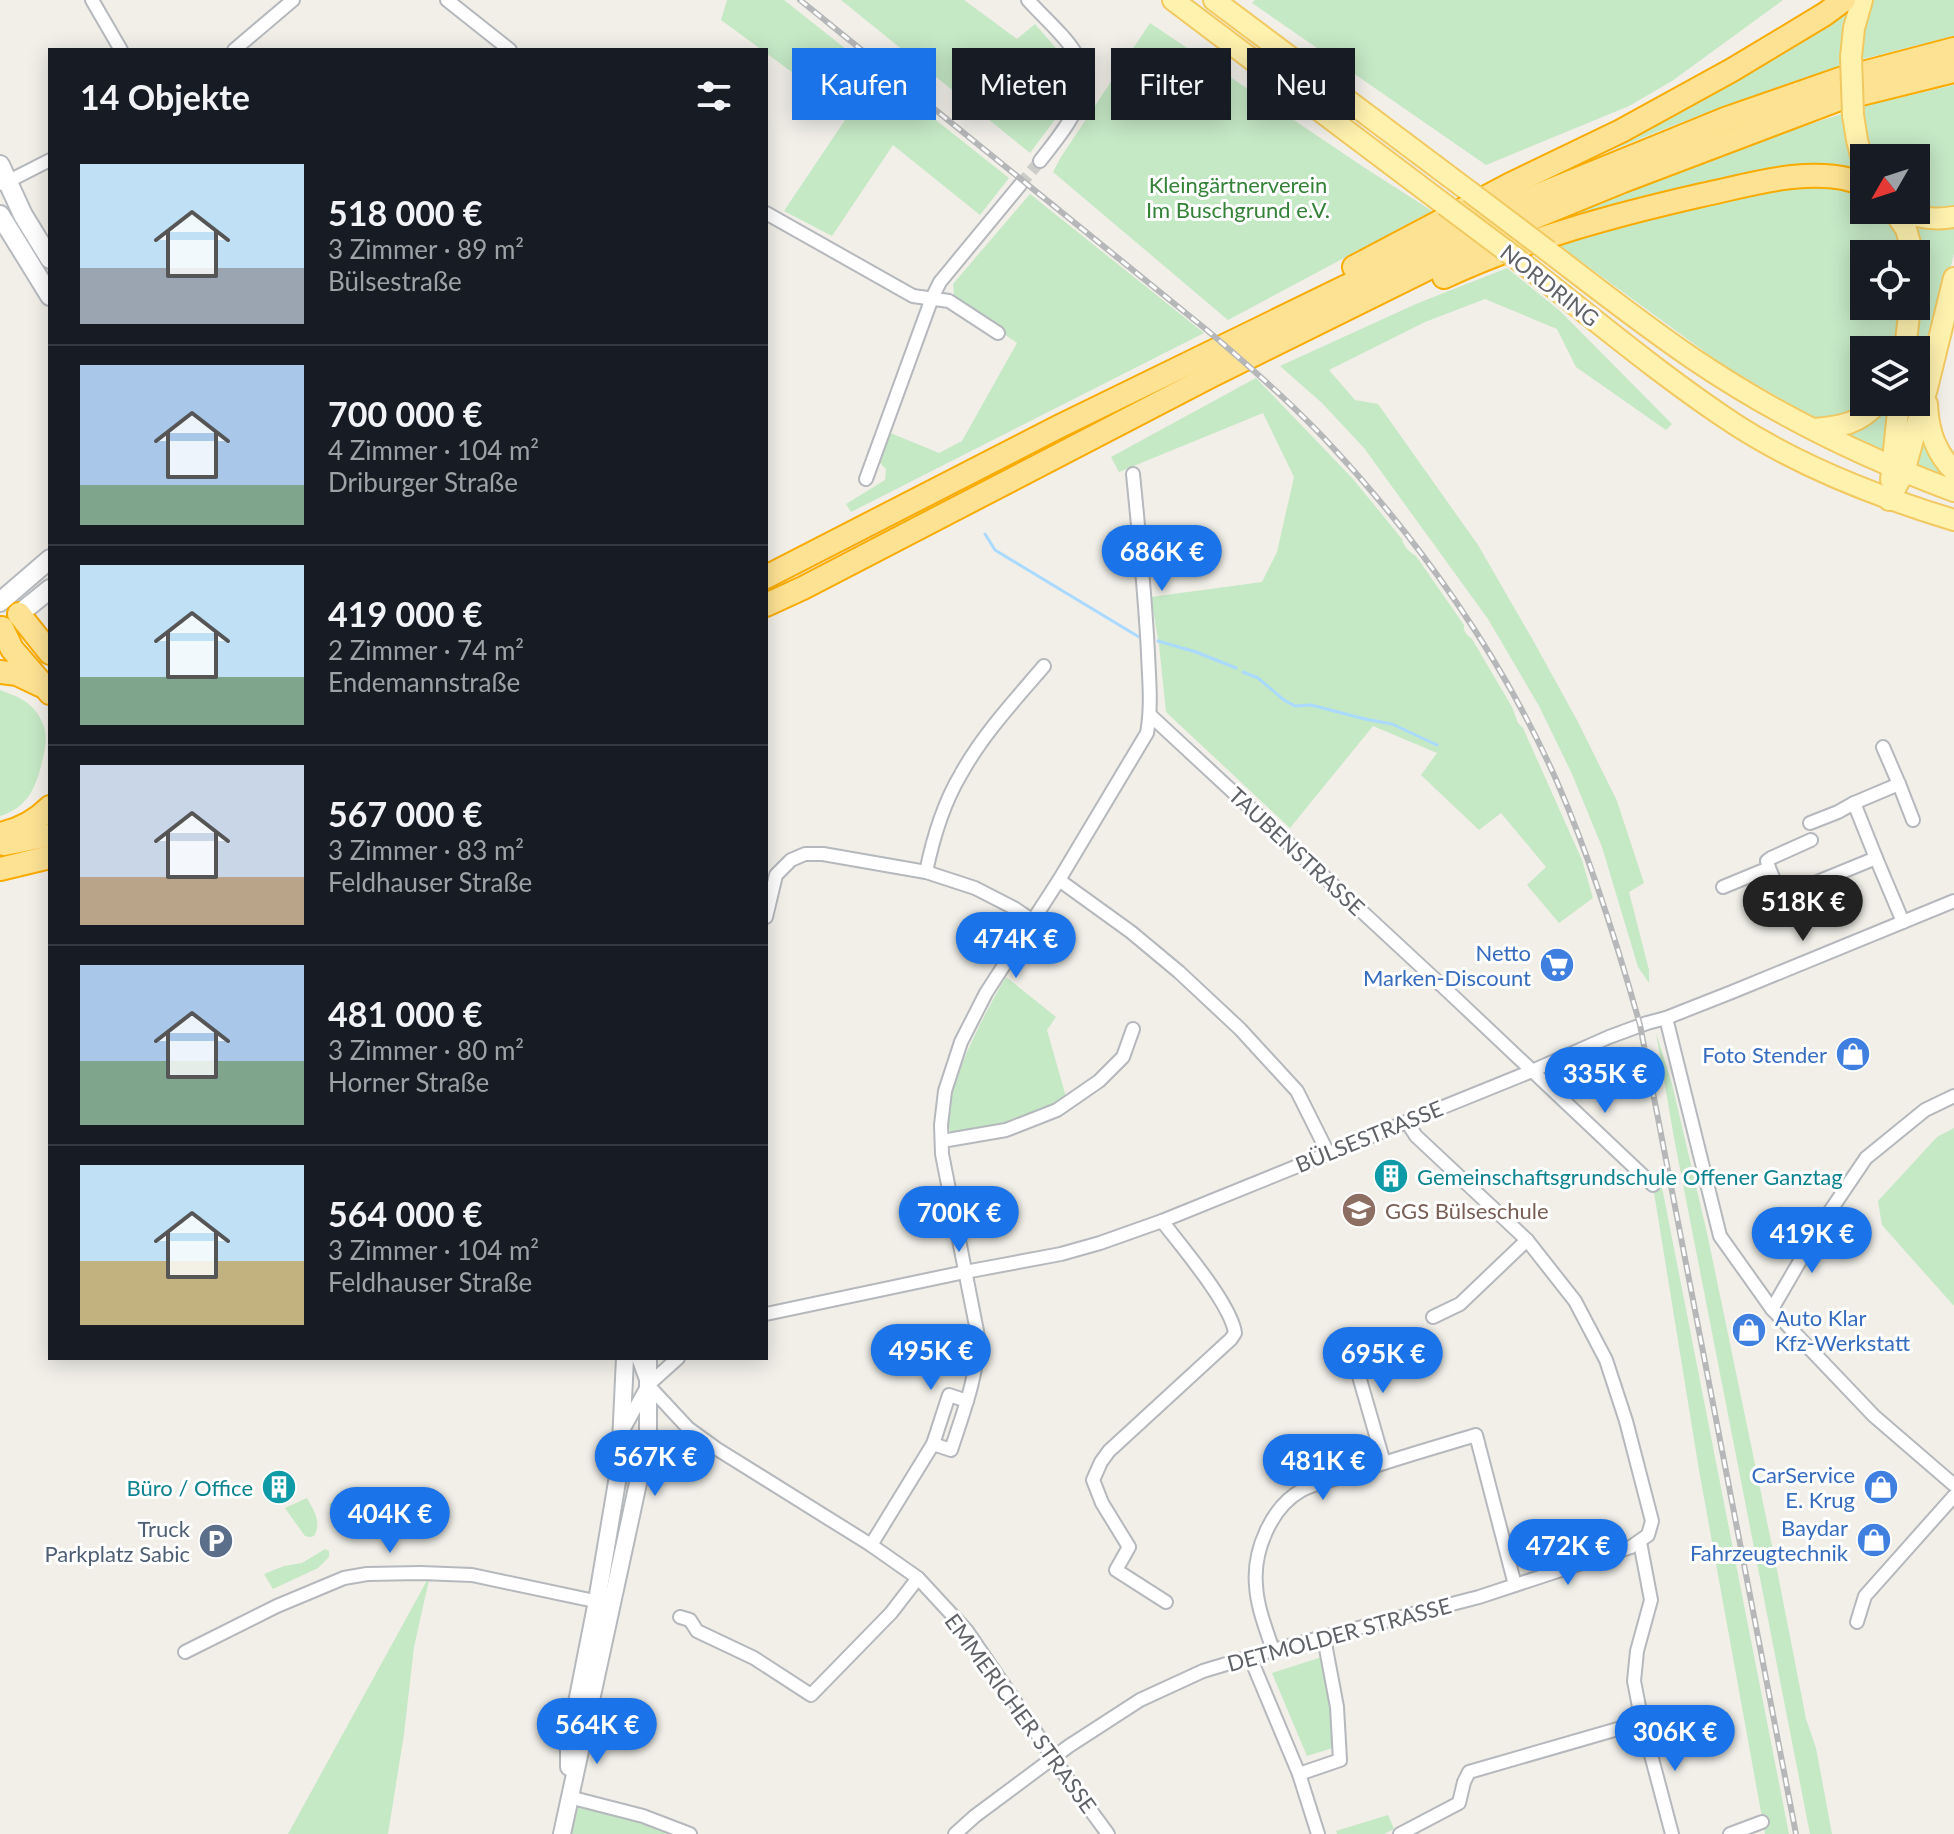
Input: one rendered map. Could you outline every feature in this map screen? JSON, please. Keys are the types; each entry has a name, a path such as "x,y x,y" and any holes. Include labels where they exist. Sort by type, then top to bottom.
{"highway":[{"path":"1220,349 1315,288 1509,185 1621,131 1732,70 1844,0"},
{"path":"768,576 1058,427 1509,207 1725,119 1840,79 1954,49"},
{"path":"768,604 1211,376 1518,224 1837,100 1954,71"},
{"path":"1211,376 1288,348 1468,266 1568,231 1652,207 1791,177 1825,176 1850,181"},
{"path":"4,616 48,651"},
{"path":"4,616 12,649 48,691"},
{"path":"0,672 17,674 48,691"},
{"path":"0,834 40,817 48,809"},
{"path":"0,845 48,835"},
{"path":"0,871 48,858"},
{"path":"0,871 11,874 48,867"}],"main road":[{"name":"NORDRING","path":"1173,0 1667,376 1738,426 1844,482 1954,520"},
{"name":"NORDRING","path":"1214,0 1692,358 1813,429 1898,470 1954,491"},
{"path":"1858,144 1853,115 1851,57 1854,28 1862,0"},
{"path":"3,178 48,256"},
{"path":"0,215 48,293"},
{"path":"1930,219 1954,217"},
{"path":"1930,376 1954,278"},
{"path":"1813,429 1850,424 1864,416"},
{"path":"1898,470 1899,416"},
{"path":"1889,500 1917,416"},
{"path":"1927,416 1931,436 1954,471"},
{"path":"4,616 48,561"},
{"path":"4,616 48,590"}],"street":[{"path":"236,48 293,0"},
{"path":"447,0 507,48"},
{"path":"1028,0 1078,57 1081,71 1082,89 1078,107 1040,161"},
{"path":"94,1 120,48"},
{"path":"3,178 48,161"},
{"path":"866,479 940,282 1020,185"},
{"path":"768,214 913,296 949,301 998,333"},
{"path":"933,1444 951,1450 977,1365 978,1336 942,1154 945,1091 961,1042 986,993 1059,880 1147,733 1150,715 1143,573 1133,474"},
{"path":"926,872 933,839 961,773 1005,711 1044,666"},
{"name":"TAUBENSTRASSE","path":"1150,715 1653,1185"},
{"path":"1883,747 1913,820"},
{"path":"1810,823 1899,784"},
{"path":"1854,803 1903,922"},
{"path":"1811,840 1767,861 1782,893 1792,894 1876,858"},
{"path":"768,909 776,875 791,860 805,854 823,854 926,872 975,888 1033,921"},
{"path":"1723,887 1769,868"},
{"path":"1059,880 1131,932 1240,1029 1297,1091 1328,1153"},
{"name":"BÜLSESTRASSE","path":"768,1314 1061,1254 1100,1243 1162,1221 1609,1037 1666,1018 1954,901"},
{"path":"1666,1018 1720,1236 1772,1309 1874,1416 1954,1485"},
{"path":"942,1141 1006,1130 1057,1110 1099,1081 1123,1057 1133,1029"},
{"path":"1772,1309 1822,1223 1866,1158 1919,1115 1954,1096"},
{"path":"1407,1122 1416,1136 1527,1240 1575,1301 1606,1360 1626,1421 1652,1521 1648,1535 1640,1542 1651,1600 1637,1651 1634,1681 1672,1834"},
{"path":"1162,1221 1219,1298 1233,1322 1235,1333 1109,1451 1093,1480 1102,1503 1129,1547 1116,1570 1166,1602"},
{"path":"1433,1317 1460,1304 1527,1240"},
{"path":"1348,1338 1384,1463"},
{"path":"604,1604 623,1430 625,1360"},
{"name":"EMMERICHER STRASSE","path":"639,1360 648,1385 688,1428 918,1578 967,1631 1108,1834"},
{"path":"562,1834 569,1797 569,1743 648,1437 648,1360"},
{"path":"623,1430 648,1385 676,1360"},
{"path":"871,1545 933,1444 949,1395 967,1401"},
{"path":"1273,1650 1256,1585 1257,1559 1264,1535 1285,1504 1302,1490 1476,1435 1515,1585"},
{"path":"1857,1622 1865,1596 1954,1496"},
{"name":"DETMOLDER STRASSE","path":"955,1834 1053,1758 1140,1700 1203,1671 1479,1597 1640,1542"},
{"path":"185,1652 277,1606 344,1578 367,1574 472,1575 604,1604"},
{"path":"680,1617 690,1620 697,1631 754,1658 811,1695 891,1613 918,1578"},
{"path":"1299,1774 1340,1760 1337,1707 1324,1638"},
{"path":"1250,1657 1299,1774 1318,1834"},
{"path":"1400,1834 1459,1803 1469,1772 1642,1722"},
{"path":"569,1797 643,1816 690,1834"},
{"path":"1730,1834 1762,1822"}],"green space":[{"path":"727,0 784,0 845,48 792,48 792,72 768,54 768,48 759,48 721,20"},
{"path":"841,0 964,0 1017,39 1035,24 1056,48 952,48 952,90 936,77 936,48 900,48"},
{"path":"1255,0 1783,0 1672,81 1629,106 1486,165 1355,74 1355,48 1317,48 1252,3"},
{"path":"1868,0 1954,0 1954,36 1863,59 1861,44"},
{"path":"1850,4 1843,66 1715,110 1506,194"},
{"name":"Kleingärtnerverein Im Buschgrund e.V.","path":"1150,23 1187,48 1133,48"},
{"name":"Kleingärtnerverein Im Buschgrund e.V.","path":"1231,78 1247,88 1247,120 1294,120 1432,211 1228,320 1053,172 1086,120 1095,120 1095,106 1111,82 1111,120 1231,120"},
{"path":"1954,85 1954,211 1930,209 1930,144 1868,144 1864,106"},
{"path":"1845,113 1854,144 1850,144 1850,173 1537,230 1640,186 1753,142"},
{"path":"845,120 936,120 1009,178 980,215 893,145 832,236 784,211"},
{"path":"989,120 1055,120 1030,153"},
{"path":"1825,181 1850,190 1850,224 1894,224 1901,240 1850,240 1850,320 1899,320 1897,336 1850,336 1850,414 1821,422 1723,365 1557,244 1662,210"},
{"path":"1030,194 1204,333 851,512 846,504 885,480 886,469 877,460 888,432 939,453 962,441 1017,343 962,305 954,295 953,284"},
{"path":"1910,224 1954,226 1954,254 1930,351 1930,336 1915,336 1916,320 1930,320 1930,240 1914,240"},
{"path":"1507,268 1560,311 1672,424 1666,430 1576,367 1557,329 1485,299 1425,322 1329,370 1355,400 1378,404 1478,545 1578,722 1617,801 1644,883 1629,892 1649,970 1649,983 1638,967 1602,847 1572,774 1539,706 1488,619 1364,448 1322,403 1280,366 1416,304"},
{"path":"1256,378 1353,479 1407,549 1416,556 1464,625 1512,707 1582,860 1593,898 1559,923 1527,885 1546,867 1501,813 1479,830 1421,775 1437,753 1373,726 1290,828 1166,712 1151,597 1262,582 1277,552 1294,477 1263,413 1119,472 1111,457"},
{"path":"1866,416 1893,416 1887,454 1842,434"},
{"path":"1906,416 1914,416 1904,456"},
{"path":"1924,416 1954,481 1910,464"},
{"path":"0,690 20,698 33,708 44,726 46,739 32,790 17,808 0,816"},
{"path":"1006,977 1056,1017 1047,1030 1066,1097 1013,1120 957,1135 950,1131 948,1116 951,1097 977,1030"},
{"path":"1656,1033 1672,1084 1707,1233 1832,1834 1810,1834"},
{"path":"1954,1128 1954,1306 1882,1225 1878,1201 1937,1137"},
{"path":"1659,1172 1789,1834 1765,1834 1699,1470 1652,1180"},
{"path":"307,1498 317,1521 314,1536 310,1537 305,1536 285,1508"},
{"path":"339,1500 352,1527 345,1531 329,1504"},
{"path":"325,1549 329,1551 329,1557 318,1568 273,1589 264,1574 302,1563"},
{"path":"430,1575 414,1647 388,1834 288,1834"},
{"path":"1322,1657 1333,1711 1336,1747 1307,1756 1272,1673"},
{"path":"569,1797 690,1834 562,1834"},
{"path":"1388,1815 1394,1829 1384,1834 1337,1834 1336,1831"}],"waterway":[{"path":"985,534 995,550 1139,637"},
{"path":"1158,641 1236,668"},
{"path":"1243,672 1258,678 1295,706 1311,705 1392,724 1437,745"}],"tunnel":[{"path":"1020,185 1040,161"}],"railway":[{"path":"800,0 1208,331 1324,438 1359,476 1456,601 1536,737 1582,843 1640,1025 1796,1834"}],"place":[{"name":"Netto Marken-Discount","path":"1557,965"},
{"name":"Foto Stender","path":"1853,1054"},
{"name":"Gemeinschaftsgrundschule Offener Ganztag","path":"1391,1176"},
{"name":"GGS Bülseschule","path":"1359,1210"},
{"name":"Auto Klar Kfz-Werkstatt","path":"1749,1330"},
{"name":"Büro / Office","path":"279,1487"},
{"name":"CarService E. Krug","path":"1881,1487"},
{"name":"Baydar Fahrzeugtechnik","path":"1874,1540"},
{"name":"Truck Parkplatz Sabic","path":"216,1541"}]}
